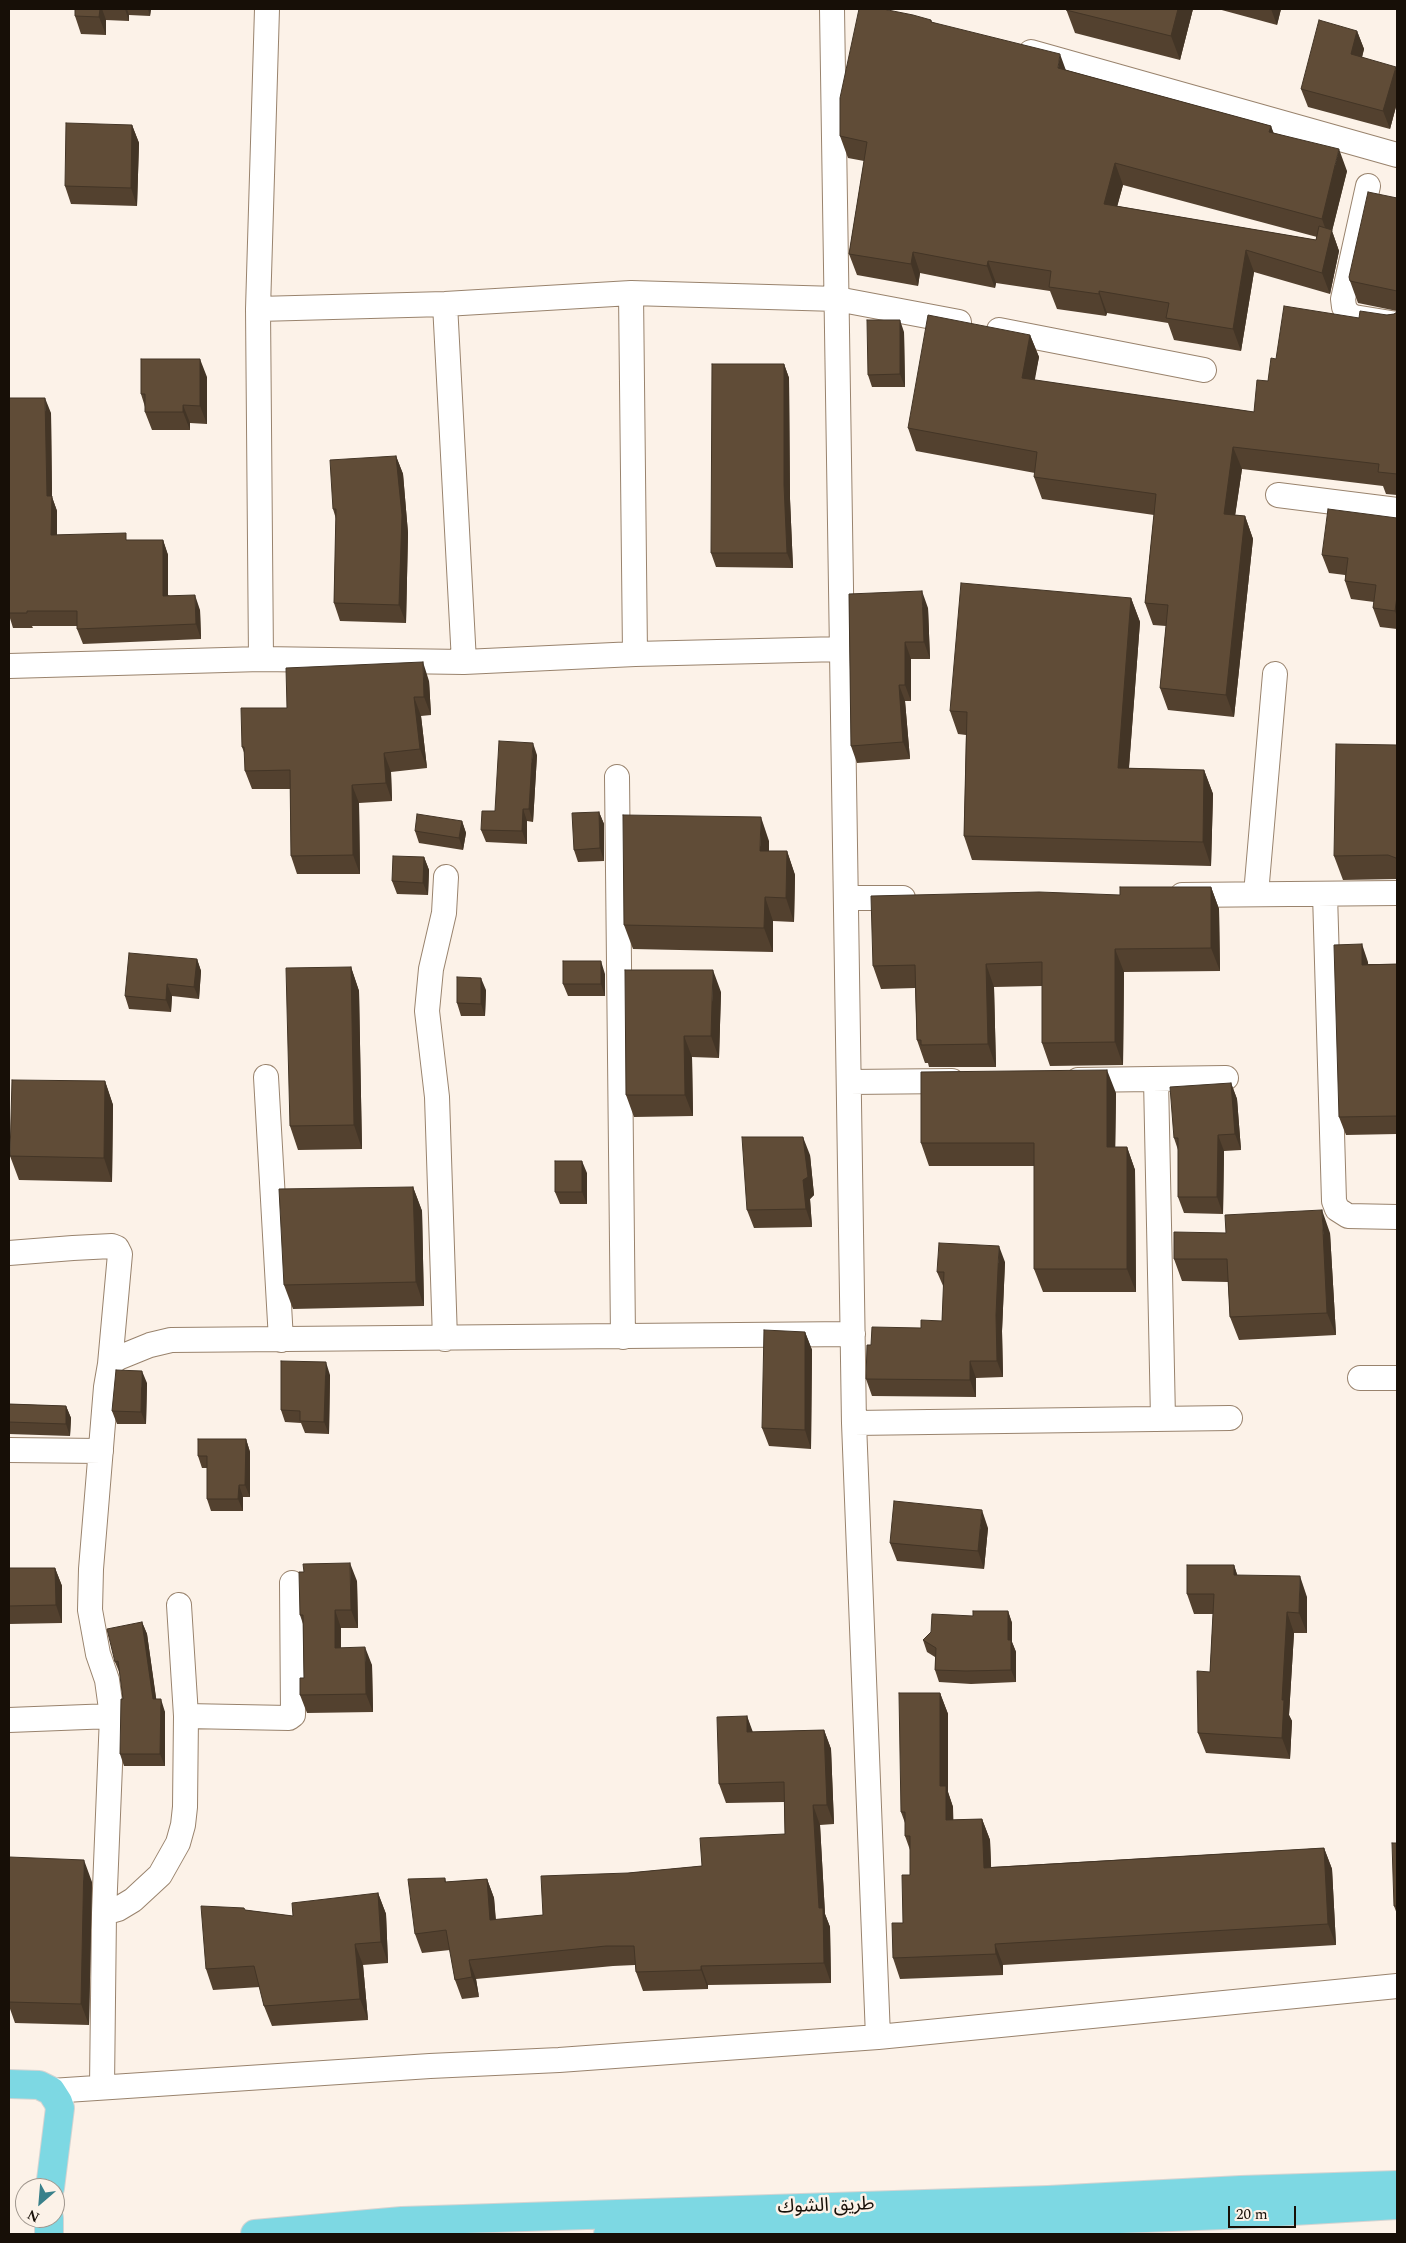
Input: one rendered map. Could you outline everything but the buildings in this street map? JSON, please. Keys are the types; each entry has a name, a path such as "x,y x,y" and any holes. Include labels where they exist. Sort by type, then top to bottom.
{"main road":[{"path":"9,2084 33,2084 45,2087 51,2091 58,2102 60,2108 51,2178"},
{"name":"طريق الشوك","path":"255,2234 359,2224 524,2226 1038,2200 1397,2185"},
{"name":"طريق الشوك","path":"608,2234 1140,2226 1397,2205"}],"street":[{"path":"261,659 258,309 267,9"},
{"path":"832,9 854,1423 878,2036"},
{"path":"1008,46 1397,155"},
{"path":"1368,186 1343,299 1344,307 1348,314 1354,317 1397,324"},
{"path":"258,309 445,304 631,293 837,299 1204,370"},
{"path":"631,293 634,654"},
{"path":"445,304 464,662"},
{"path":"1278,495 1397,510"},
{"path":"9,666 261,659 464,662 634,654 842,649"},
{"path":"1256,894 1275,674"},
{"path":"617,777 623,1337"},
{"path":"445,1339 437,1097 427,1011 431,969 444,913 446,876"},
{"path":"1159,895 1397,893"},
{"path":"1325,894 1334,1201 1337,1209 1348,1216 1397,1217"},
{"path":"846,898 924,898"},
{"path":"266,1077 281,1340"},
{"path":"1057,1080 1226,1078"},
{"path":"1156,1079 1163,1419"},
{"path":"849,1082 978,1081"},
{"path":"9,1253 112,1246 117,1248 120,1254 110,1364 106,1387 91,1569 90,1610 98,1654 107,1680 112,1716 104,1913 102,2087"},
{"path":"110,1364 118,1358 150,1345 171,1340 853,1334"},
{"path":"1360,1378 1397,1378"},
{"path":"854,1423 1230,1418"},
{"path":"9,1450 101,1451"},
{"path":"186,1716 289,1718 293,1715 292,1583"},
{"path":"104,1913 118,1909 148,1889 171,1860 178,1843 185,1807 186,1716 179,1605"},
{"path":"9,1720 112,1716"},
{"path":"51,2091 430,2066 559,2060 878,2036 1397,1986"}]}
